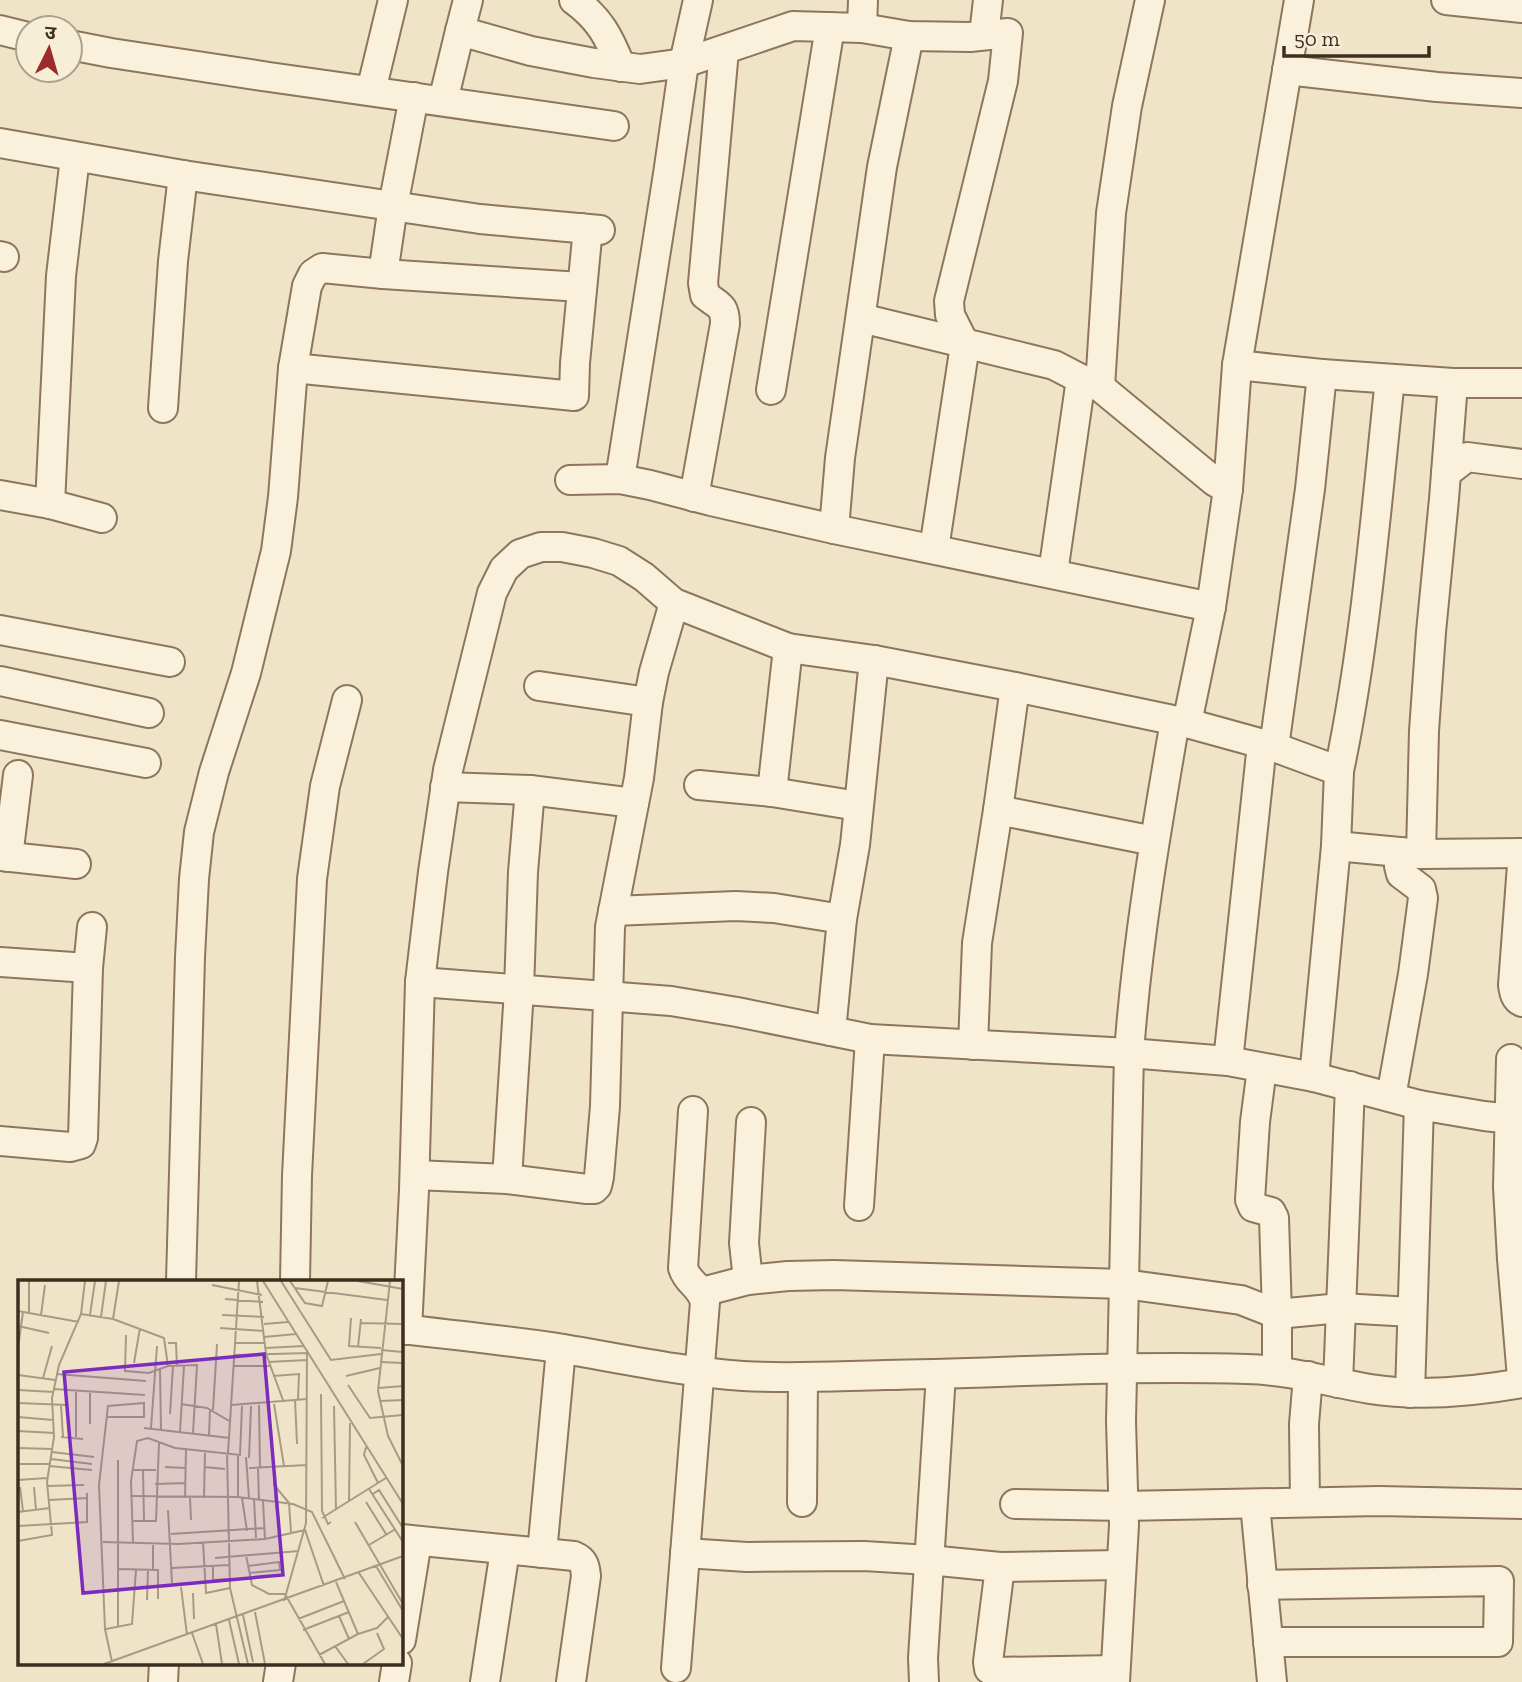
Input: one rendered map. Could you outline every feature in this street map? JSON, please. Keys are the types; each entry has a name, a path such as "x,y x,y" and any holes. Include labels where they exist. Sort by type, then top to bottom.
{"street":[{"path":"371,91 393,0"},
{"path":"443,101 468,0"},
{"path":"575,0 590,11 603,11 609,37 621,66"},
{"path":"620,479 684,63 698,0"},
{"path":"862,28 863,0"},
{"path":"984,35 988,0"},
{"path":"1053,573 1091,383 1127,106 1150,0"},
{"path":"1000,1567 989,1669 995,1672 1115,1676 1124,1525 1122,1368 1132,1012 1154,841 1211,607 1228,489 1237,365 1299,0"},
{"path":"1446,0 1522,8"},
{"path":"460,31 531,51 594,64 640,69 684,63 724,50 794,13 830,27 862,28 909,36 1008,33 1003,81 949,301 950,315 965,345 934,549"},
{"path":"771,390 830,27"},
{"path":"834,529 840,458 882,167 909,36"},
{"path":"84,48 614,126"},
{"path":"694,496 725,324 725,312 721,305 705,295 703,283 724,50"},
{"path":"1287,70 1437,87 1522,93"},
{"path":"383,274 414,97"},
{"path":"0,143 183,175 481,219 591,229 587,238 581,287 574,396 293,368"},
{"path":"50,504 61,276 75,157"},
{"path":"163,408 173,261 183,175"},
{"path":"181,1280 190,957 198,832 246,673 276,551 293,368 307,286 313,274 322,268 581,287"},
{"path":"862,318 1054,365 1091,383 1214,481 1228,489"},
{"path":"1237,365 1453,383 1522,383"},
{"path":"1228,1061 1268,745 1310,489 1322,374"},
{"path":"1314,1077 1336,846 1339,771 1366,598 1390,379"},
{"path":"1391,1097 1413,974 1423,898 1421,889 1401,874 1399,866 1411,853 1453,383"},
{"path":"1446,473 1467,457 1522,464"},
{"path":"570,480 620,479 834,529 1211,607"},
{"path":"0,495 50,504 102,518"},
{"path":"1339,771 1268,745 1181,722 874,660 789,648 674,603 644,577 619,561 562,547 541,547 520,554 504,569 492,593 445,787 420,982 415,1175 404,1330 561,1349 700,1372 745,1376 803,1377 1122,1368 1250,1369 1410,1393 1482,1390 1522,1380 1508,1187 1516,1119 1511,1059"},
{"path":"415,1175 507,1179 587,1189 597,1186 605,1106 610,927 639,778 648,702 674,603"},
{"path":"0,630 170,662"},
{"path":"772,792 789,648"},
{"path":"831,1031 842,919 855,845 874,660"},
{"path":"0,681 149,713"},
{"path":"539,686 648,702"},
{"path":"972,1045 977,943 1015,687"},
{"path":"295,1280 312,878 325,786 347,700"},
{"path":"0,735 146,764"},
{"path":"18,775 4,857 76,864"},
{"path":"699,785 772,792 859,806"},
{"path":"445,787 530,790 634,803"},
{"path":"507,1179 519,990 522,884 530,790"},
{"path":"998,810 1154,841"},
{"path":"1336,846 1411,853 1522,853"},
{"path":"1522,865 1513,985 1514,994 1522,1002"},
{"path":"613,911 736,906 774,908 842,919"},
{"path":"0,1141 70,1147 81,1144 92,927"},
{"path":"0,962 88,968"},
{"path":"420,982 671,1000 870,1039 1228,1061 1314,1077 1419,1105 1516,1119"},
{"path":"859,1206 870,1039"},
{"path":"1262,1068 1250,1200 1253,1207 1271,1212 1274,1218 1277,1371"},
{"path":"1338,1382 1350,1086"},
{"path":"1410,1393 1419,1105"},
{"path":"676,1668 705,1302 702,1292 686,1277 683,1268 693,1111"},
{"path":"748,1280 744,1243 751,1122"},
{"path":"702,1292 748,1280 834,1275 1124,1284 1241,1300 1277,1314 1341,1308 1412,1312"},
{"path":"542,1553 561,1349"},
{"path":"924,1682 923,1658 941,1374"},
{"path":"1305,1501 1304,1424 1308,1376"},
{"path":"802,1503 803,1377"},
{"path":"1015,1504 1123,1506 1305,1501 1522,1504"},
{"path":"1255,1504 1272,1682"},
{"path":"402,1628 409,1540 573,1556 586,1566 586,1576 571,1682"},
{"path":"485,1682 505,1550"},
{"path":"685,1553 747,1557 864,1556 1000,1567 1120,1565"},
{"path":"1262,1585 1499,1581 1498,1642 1268,1642"},
{"path":"163,1682 164,1664"},
{"path":"278,1682 281,1664"},
{"path":"394,1682 397,1664"}]}
